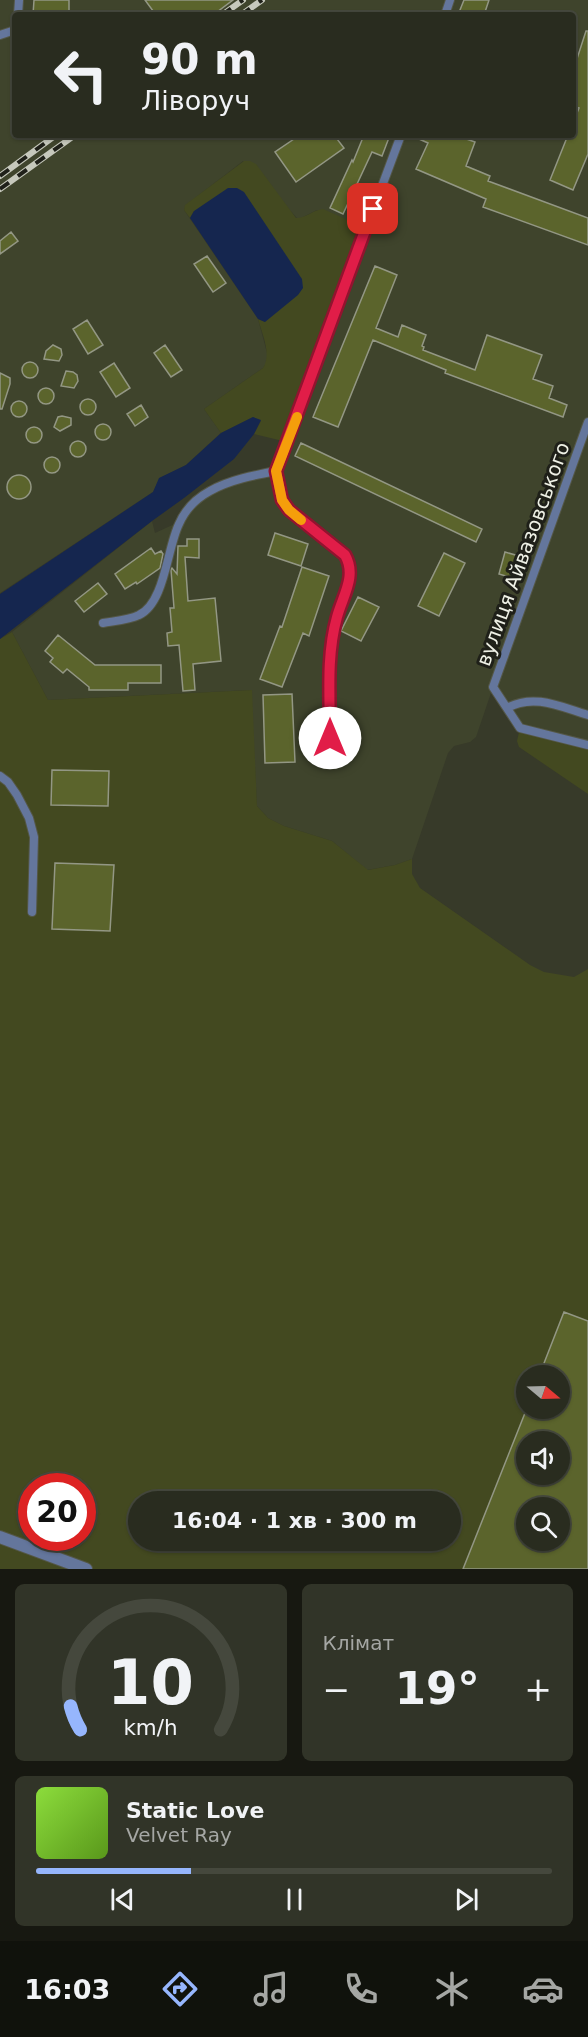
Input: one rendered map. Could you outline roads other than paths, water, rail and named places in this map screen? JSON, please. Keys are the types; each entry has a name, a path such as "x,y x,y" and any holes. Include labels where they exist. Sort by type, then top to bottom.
{"street":[{"path":"0,1537 86,1569"}],"lane":[{"path":"330,738 330,659 336,618 351,574 350,564 345,555 289,510 282,500 276,471 399,138"},
{"name":"вулиця Айвазовського","path":"588,422 494,687 520,728 588,745"},
{"path":"103,623 140,615 151,605 158,593 173,536 179,522 195,502 210,491 222,486 276,471"},
{"path":"507,708 519,701 545,702 588,715"},
{"path":"0,776 8,782 17,795 29,818 34,837 32,912"}],"water":[{"path":"228,188 237,188 244,192 302,279 303,288 298,295 265,322 258,319 190,218 194,211"},
{"path":"253,417 261,420 254,434 234,459 0,639 0,594 153,492 159,478 186,465 221,433"}],"railway":[{"path":"226,12 243,0"},
{"path":"245,12 262,0"},
{"path":"0,176 52,138"},
{"path":"0,189 71,138"}]}
